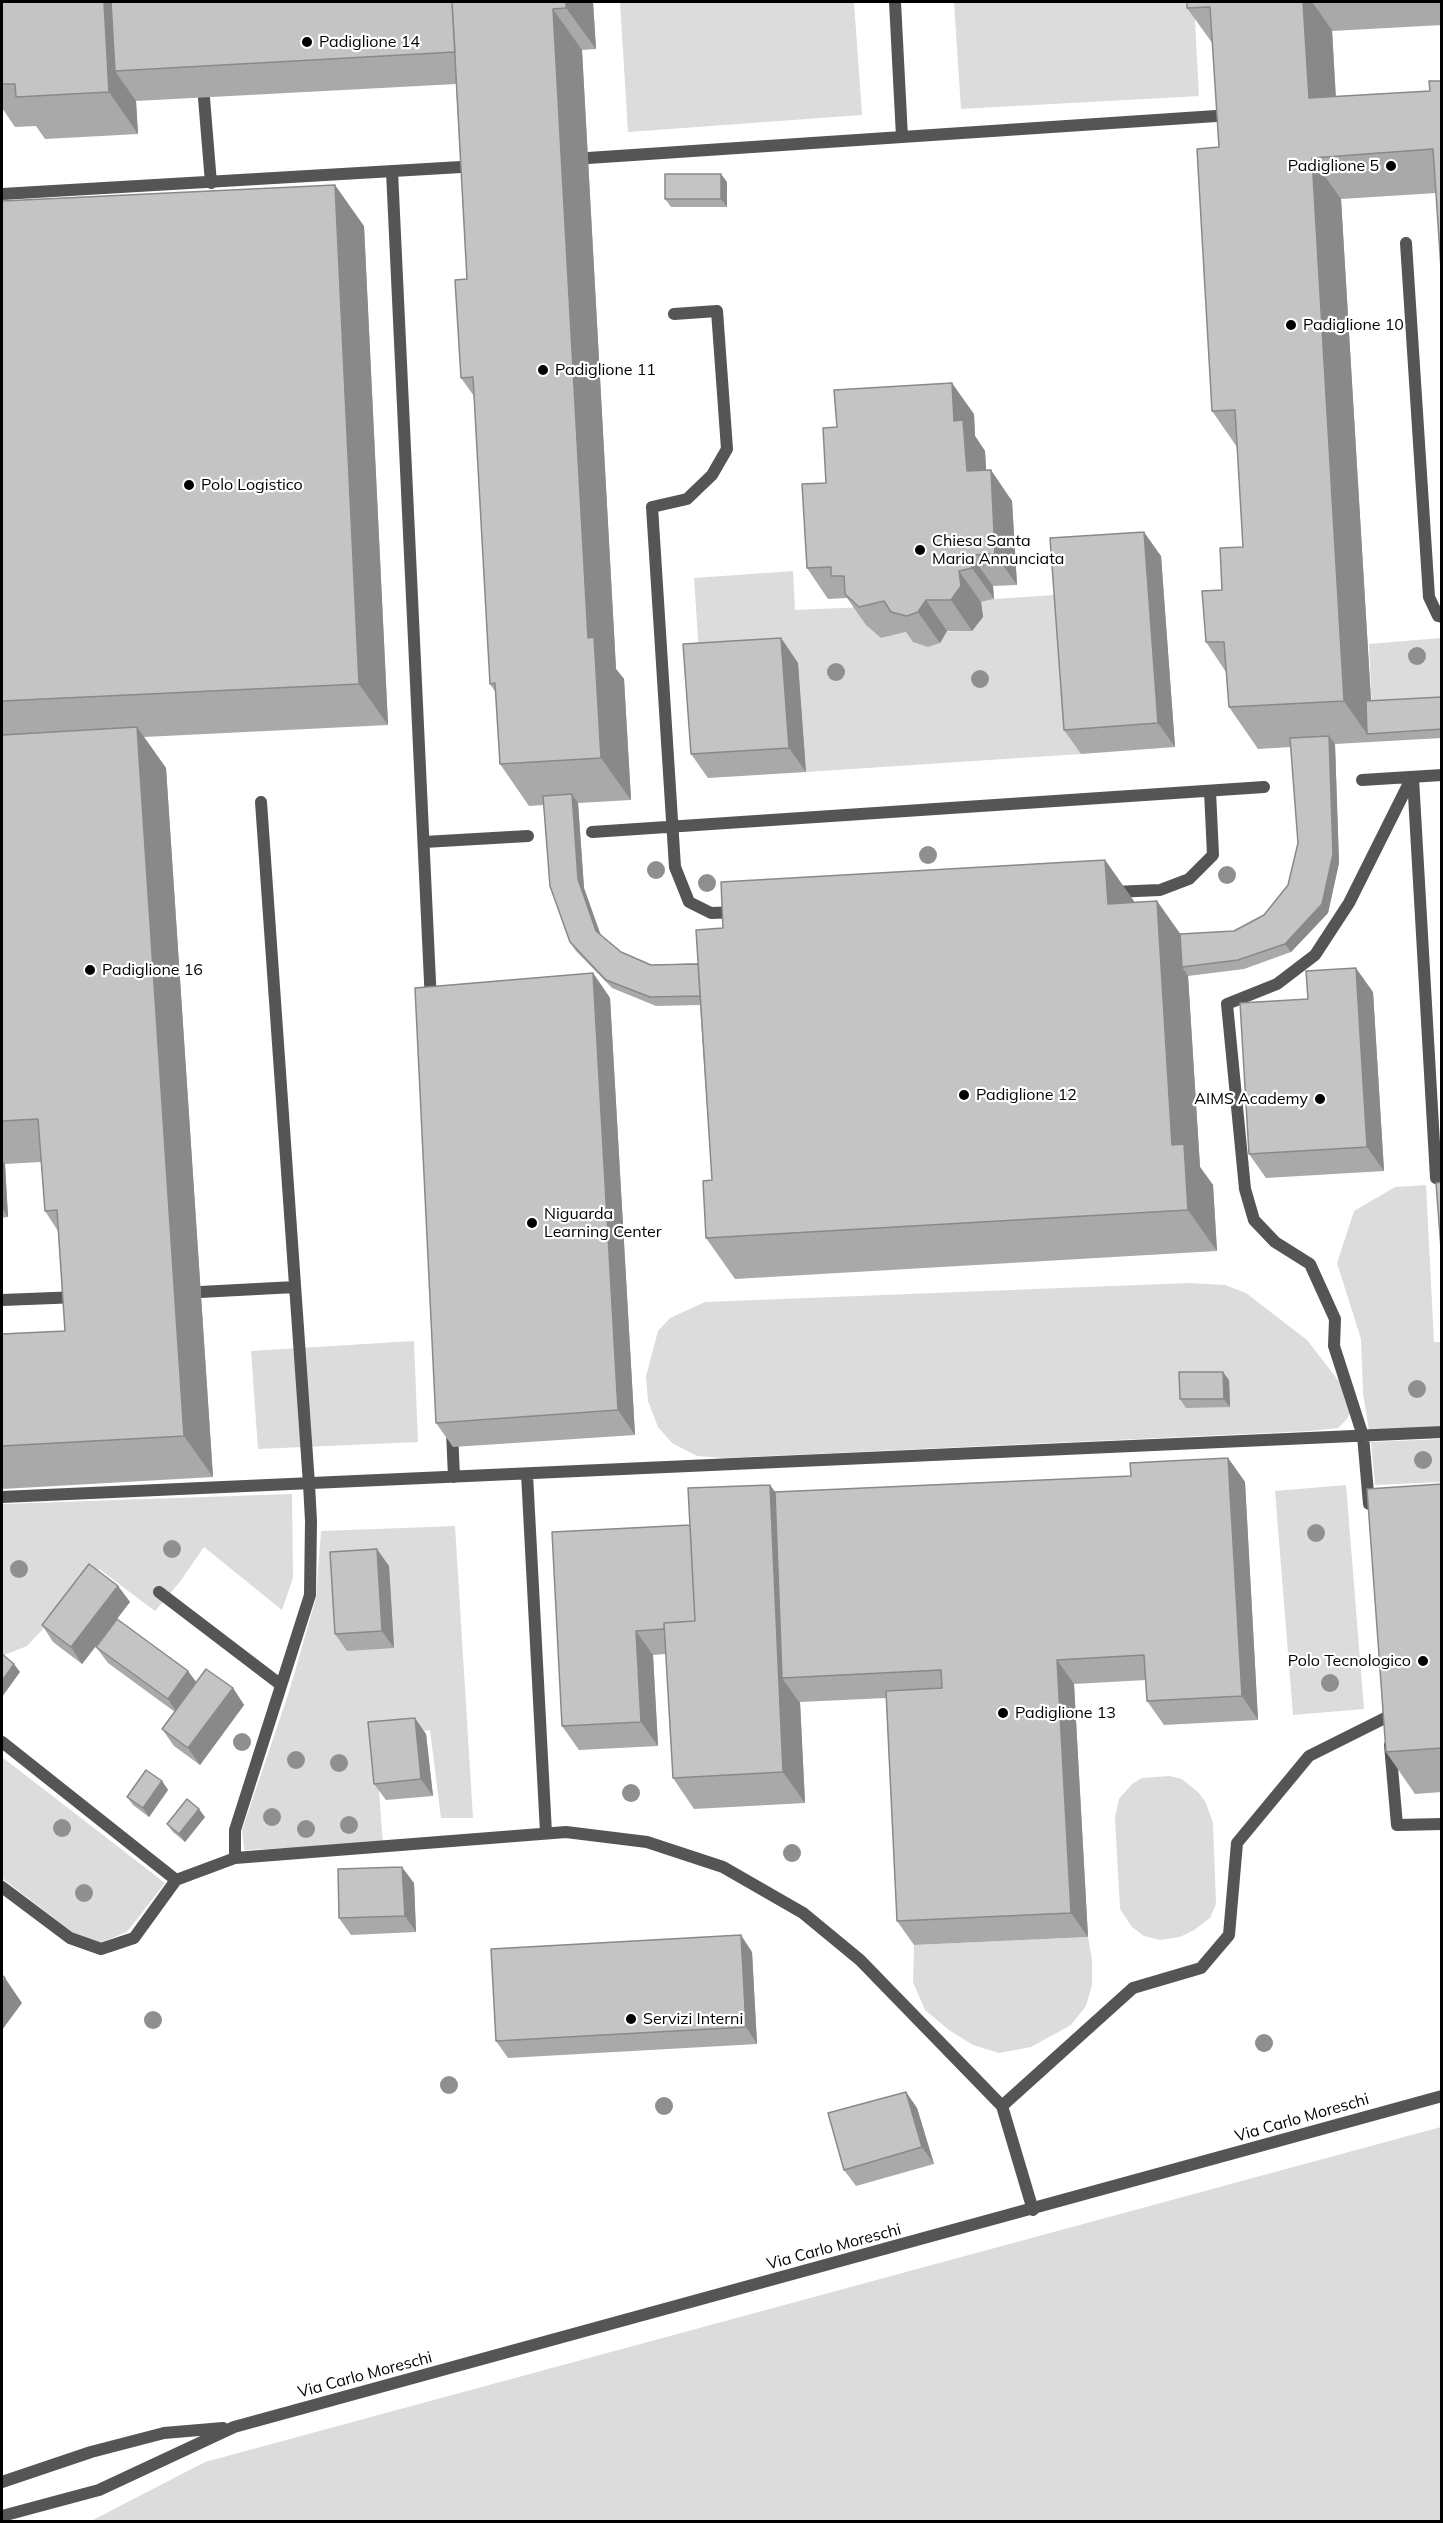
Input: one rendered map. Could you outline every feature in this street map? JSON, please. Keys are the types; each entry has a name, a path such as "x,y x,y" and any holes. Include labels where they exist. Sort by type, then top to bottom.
{"street":[{"path":"895,2 902,137"},
{"path":"204,98 211,183"},
{"path":"588,158 1243,114"},
{"path":"2,194 488,166"},
{"path":"392,171 432,1012"},
{"path":"1406,243 1429,597 1438,616 1442,617"},
{"path":"674,314 717,311 728,449 712,476 687,499 652,507 675,867 689,902 711,913 747,911"},
{"path":"1362,780 1442,775"},
{"path":"1412,777 1436,1178"},
{"path":"1370,1516 1372,1492 1363,1436 1334,1346 1335,1319 1310,1264 1275,1242 1254,1220 1245,1189 1227,1004 1277,984 1315,955 1349,903 1412,777"},
{"path":"592,832 1264,787"},
{"path":"1101,893 1160,890 1189,879 1213,855 1210,791"},
{"path":"235,1858 235,1830 310,1595 309,1484 261,802"},
{"path":"424,842 528,836"},
{"path":"200,1292 295,1287"},
{"path":"2,1300 89,1296"},
{"path":"452,1424 454,1477"},
{"path":"2,1497 1442,1432"},
{"path":"527,1474 546,1833"},
{"path":"159,1592 281,1685"},
{"path":"1002,2106 1133,1988 1202,1968 1229,1935 1237,1844 1309,1756 1387,1711 1397,1825 1442,1824"},
{"path":"2,1742 176,1881"},
{"path":"2,1887 70,1938 101,1949 134,1938 176,1881 235,1858 566,1832 647,1842 723,1867 804,1913 860,1960 1002,2106 1033,2210"},
{"name":"Via Carlo Moreschi","path":"2,2516 99,2490 234,2427 1033,2210 1442,2096"},
{"name":"Via Carlo Moreschi","path":"2,2482 91,2452 164,2433 234,2427"}],"shaded area":[{"path":"620,2 854,2 862,115 628,132"},
{"path":"954,2 1194,2 1199,96 961,109"},
{"path":"793,571 795,610 865,607 881,638 906,632 972,631 981,602 994,599 1069,594 1081,754 806,772 798,663 700,668 694,578"},
{"path":"1441,638 1441,705 1372,710 1369,644"},
{"path":"1426,1185 1434,1342 1441,1342 1441,1426 1369,1431 1363,1393 1361,1339 1337,1263 1354,1211 1395,1187"},
{"path":"1189,1283 1225,1285 1246,1293 1307,1340 1355,1402 1347,1419 1338,1428 1310,1431 724,1458 697,1456 672,1443 658,1427 648,1401 646,1376 658,1331 670,1318 705,1302"},
{"path":"414,1341 418,1442 258,1449 251,1351"},
{"path":"1441,1439 1441,1482 1375,1485 1371,1442"},
{"path":"1346,1485 1364,1709 1293,1715 1275,1491"},
{"path":"292,1494 293,1578 282,1610 204,1547 179,1583 155,1611 99,1569 27,1646 2,1656 2,1504"},
{"path":"455,1526 473,1818 441,1818 430,1730 375,1738 383,1844 244,1850 242,1830 289,1692 316,1598 321,1531"},
{"path":"2,1757 165,1883 127,1932 100,1943 72,1932 2,1878"},
{"path":"1170,1776 1182,1779 1199,1793 1206,1803 1213,1823 1216,1904 1210,1918 1194,1930 1180,1937 1160,1940 1144,1936 1132,1927 1120,1909 1115,1818 1119,1799 1132,1784 1142,1778"},
{"path":"1088,1937 1092,1960 1092,1985 1086,2006 1071,2025 1031,2047 999,2053 973,2045 949,2030 925,2010 913,1982 914,1945"},
{"path":"1441,2127 1441,2521 91,2521 205,2462"}],"building":[{"path":"2,2 104,2 109,92 16,97 15,84 2,84"},
{"name":"Padiglione 14","path":"111,2 452,2 455,52 115,71"},
{"name":"Padiglione 11","path":"452,2 566,2 566,8 553,9 588,638 594,637 601,758 500,764 495,683 490,684 473,377 461,378 455,280 467,279"},
{"name":"Padiglione 10","path":"1187,2 1303,2 1309,98 1430,91 1429,81 1442,81 1442,284 1433,149 1312,158 1344,701 1229,707 1224,642 1206,642 1202,591 1222,590 1220,548 1243,547 1235,410 1212,411 1197,149 1219,147 1210,7 1187,8"},
{"path":"665,174 721,174 721,199 665,199"},
{"name":"Polo Logistico","path":"335,185 359,684 2,701 2,201"},
{"name":"Chiesa Santa Maria Annunciata","path":"952,383 954,421 963,420 967,471 991,470 995,554 971,555 972,568 959,571 961,586 951,600 926,600 918,612 907,616 891,612 884,601 859,607 845,594 844,576 831,576 831,567 807,568 802,484 826,483 823,428 837,427 834,390"},
{"path":"1144,532 1158,723 1064,730 1050,538"},
{"path":"781,638 789,748 691,754 683,644"},
{"path":"1442,697 1442,729 1367,734 1366,701"},
{"name":"Padiglione 16","path":"137,727 184,1436 2,1446 2,1334 65,1331 57,1210 45,1211 38,1119 2,1121 2,735"},
{"path":"1329,736 1333,854 1322,904 1285,944 1238,960 1182,967 1180,934 1234,931 1264,915 1288,885 1298,843 1290,738"},
{"path":"572,794 578,879 596,931 621,952 651,965 698,964 700,996 650,997 606,980 570,942 550,886 543,796"},
{"name":"Padiglione 12","path":"1105,860 1108,904 1157,901 1172,1145 1184,1144 1188,1210 706,1238 703,1181 712,1180 696,930 723,928 721,882"},
{"name":"AIMS Academy","path":"1356,968 1367,1147 1249,1154 1240,1003 1308,999 1306,971"},
{"name":"Niguarda Learning Center","path":"593,973 618,1410 436,1423 415,988"},
{"path":"1442,1182 1442,1262 1436,1183"},
{"path":"1179,1372 1223,1372 1224,1399 1180,1399"},
{"name":"Padiglione 13","path":"1228,1458 1242,1696 1147,1701 1144,1655 1057,1660 1071,1913 897,1921 886,1691 942,1688 941,1670 782,1678 775,1492 1131,1476 1130,1463"},
{"path":"1442,1484 1442,1748 1386,1752 1367,1489"},
{"path":"770,1485 783,1772 673,1778 664,1623 695,1621 688,1488"},
{"path":"690,1525 695,1621 664,1623 664,1629 636,1631 641,1722 562,1726 552,1532"},
{"path":"377,1549 382,1631 335,1634 330,1552"},
{"path":"89,1564 118,1586 71,1647 42,1625"},
{"path":"117,1619 188,1671 168,1699 96,1647"},
{"path":"2,1654 14,1664 2,1681"},
{"path":"206,1669 233,1688 188,1748 162,1729"},
{"path":"415,1718 421,1779 374,1784 368,1722"},
{"path":"146,1770 162,1781 143,1808 127,1797"},
{"path":"187,1799 199,1809 179,1834 167,1824"},
{"path":"402,1867 405,1916 339,1918 338,1869"},
{"name":"Servizi Interni","path":"741,1935 746,2027 496,2041 491,1949"},
{"path":"906,2092 922,2147 844,2170 828,2113"}],"place":[{"name":"Padiglione 14","path":"307,42"},
{"name":"Padiglione 5","path":"1391,166"},
{"name":"Padiglione 10","path":"1291,325"},
{"name":"Padiglione 11","path":"543,370"},
{"name":"Polo Logistico","path":"189,485"},
{"name":"Chiesa Santa Maria Annunciata","path":"920,550"},
{"name":"Padiglione 16","path":"90,970"},
{"name":"Padiglione 12","path":"964,1095"},
{"name":"AIMS Academy","path":"1320,1099"},
{"name":"Niguarda Learning Center","path":"532,1223"},
{"name":"Polo Tecnologico","path":"1423,1661"},
{"name":"Padiglione 13","path":"1003,1713"},
{"name":"Servizi Interni","path":"631,2019"}]}
